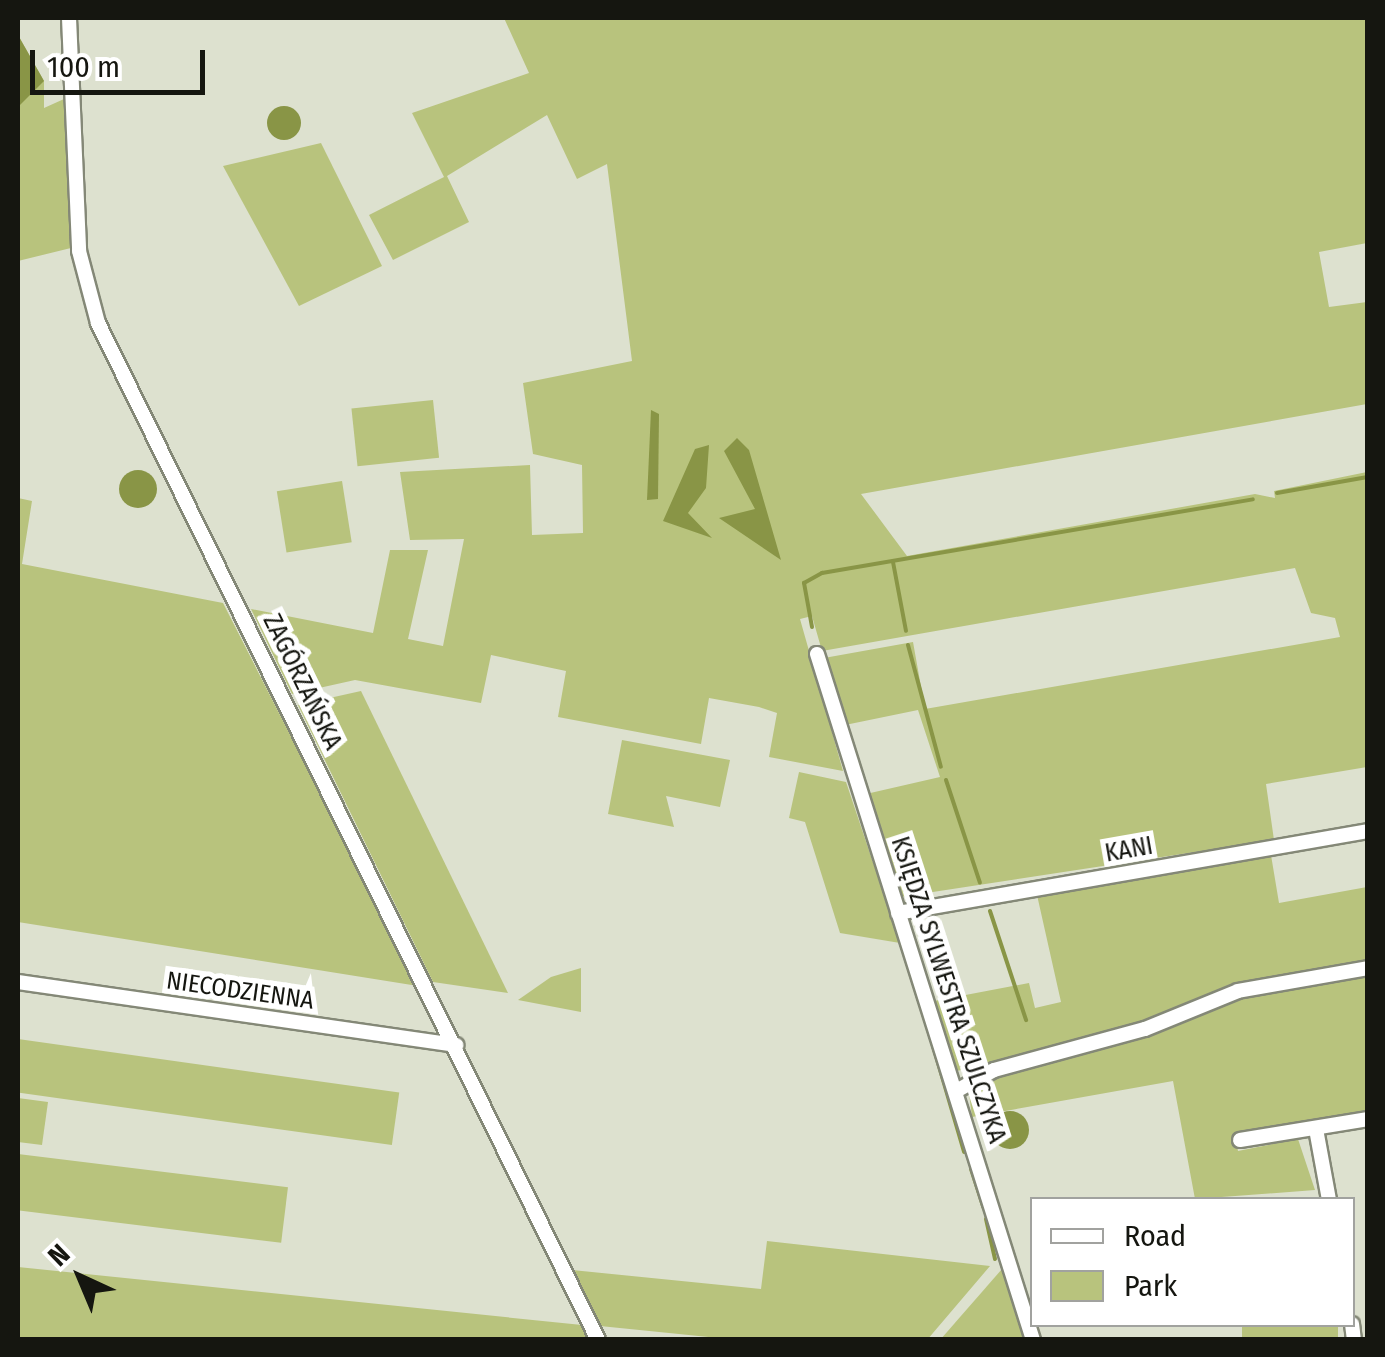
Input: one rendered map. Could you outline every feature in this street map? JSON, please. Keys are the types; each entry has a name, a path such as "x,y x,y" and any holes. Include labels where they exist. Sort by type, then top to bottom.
{"street":[{"name":"ZAGÓRZAŃSKA","path":"69,18 84,287 598,1340"},
{"name":"KSIĘDZA SYLWESTRA SZULCZYKA","path":"817,654 958,1090 1033,1340"},
{"name":"KANI","path":"898,914 1368,831"},
{"path":"958,1090 994,1070 1145,1030 1238,990 1368,968"},
{"name":"NIECODZIENNA","path":"18,982 456,1045"},
{"path":"1240,1140 1368,1120"},
{"path":"1316,1129 1328,1197"}],"green space":[{"path":"504,18 1367,18 1367,243 1319,252 1329,307 1367,302 1367,404 861,494 907,556 1255,494 1275,498 1274,491 1367,472 1367,767 1266,784 1274,840 900,897 866,794 940,777 918,710 845,725 824,658 913,642 925,709 1340,637 1335,618 1311,613 1295,568 822,651 812,616 800,619 843,771 769,757 777,713 759,707 709,698 701,744 558,717 566,671 491,655 481,703 355,680 292,694 251,609 373,633 390,550 428,550 408,639 443,646 464,539 410,540 400,472 530,465 532,535 583,533 582,465 533,454 523,383 632,361 607,164 577,179 547,115 447,176 469,222 393,260 369,215 444,177 412,113 529,73"},
{"path":"18,35 44,81 44,108 64,99 75,247 18,261"},
{"path":"321,143 382,266 299,306 223,166"},
{"path":"433,400 439,458 358,466 351,409"},
{"path":"342,481 352,542 287,553 277,491"},
{"path":"18,498 32,501 22,564 223,603 418,986 18,922"},
{"path":"361,691 508,993 433,982 298,705"},
{"path":"622,740 730,760 720,807 666,796 674,827 608,814"},
{"path":"799,772 846,782 900,943 840,933 805,822 789,818"},
{"path":"1271,855 1279,903 1367,887 1367,963 1212,994 1107,1035 957,1071 934,1001 1029,983 1035,1008 1061,1002 1037,895"},
{"path":"581,968 581,1012 518,1000 551,977"},
{"path":"1367,974 1367,1110 1235,1134 1238,1151 1298,1139 1315,1190 1195,1197 1173,1081 972,1117 969,1093 981,1081 1211,1003"},
{"path":"18,1039 399,1093 392,1145 18,1093"},
{"path":"18,1098 48,1102 42,1145 18,1142"},
{"path":"18,1154 288,1187 281,1243 18,1210"},
{"path":"767,1241 990,1266 927,1340 738,1340 600,1326 572,1270 761,1289"},
{"path":"18,1267 582,1325 590,1339 18,1337"},
{"path":"1002,1269 1028,1339 940,1340"},
{"path":"1242,1327 1338,1327 1338,1339 1242,1339"}],"shaded area":[{"path":"18,35 44,81 18,107"},
{"path":"284,106 296,111 301,123 296,135 284,140 272,135 267,123 272,111"},
{"path":"651,410 659,414 658,499 647,500"},
{"path":"737,438 749,450 781,560 719,518 755,509 724,451"},
{"path":"709,445 706,488 688,513 712,538 663,521 695,449"},
{"path":"138,470 152,475 157,489 152,503 138,508 124,503 119,489 124,475"},
{"path":"1010,1111 1024,1116 1029,1130 1024,1144 1010,1149 996,1144 991,1130 996,1116"}],"waterway":[{"path":"1277,493 1368,477"},
{"path":"812,627 804,583 822,573 1253,499"},
{"path":"893,562 906,631"},
{"path":"908,645 941,767"},
{"path":"946,780 980,883"},
{"path":"990,911 1026,1020"},
{"path":"929,1032 964,1152"},
{"path":"971,1169 983,1207"},
{"path":"986,1219 995,1259"}]}
